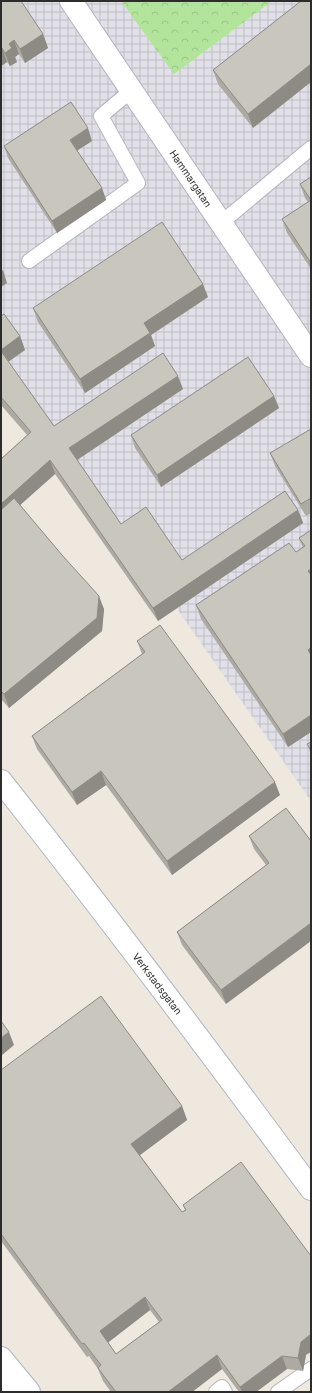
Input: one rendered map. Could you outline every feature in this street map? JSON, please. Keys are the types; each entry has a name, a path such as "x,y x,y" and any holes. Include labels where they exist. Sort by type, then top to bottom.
{"street":[{"name":"Hammargatan","path":"71,1 311,356"},
{"name":"Verkstadsgatan","path":"1,781 91,895 311,1189"},
{"path":"1,1358 28,1392"},
{"path":"1,1383 7,1392"}],"lane":[{"path":"29,261 138,183 101,116 132,90"},
{"path":"221,222 311,148"},
{"path":"278,1392 311,1369"},
{"path":"216,1392 222,1387 225,1392"}],"shaded area":[{"path":"1,1 311,1 311,801 1,356"}],"green space":[{"path":"121,1 272,1 174,74"}],"building":[{"path":"1,1 21,1 43,34 20,49 14,40 9,44 12,48 5,53 2,48 1,49"},
{"path":"301,1 311,1 311,64 248,114 213,70"},
{"path":"71,102 88,128 70,140 102,188 52,221 4,146"},
{"path":"311,177 311,200 300,184"},
{"path":"311,200 311,263 282,219"},
{"path":"162,222 203,284 144,323 150,333 80,379 33,308"},
{"path":"4,314 20,336 1,350 1,316"},
{"path":"1,351 54,426 163,353 178,376 69,448 121,524 146,507 182,560 285,491 298,510 153,608 50,460 1,504 1,459 31,432 1,397"},
{"path":"248,357 274,396 157,475 131,435"},
{"path":"311,429 311,498 301,504 270,453"},
{"path":"14,498 99,596 97,618 4,694 1,691 1,510"},
{"path":"311,530 311,569 308,571 311,575 311,647 308,650 311,655 311,715 283,734 196,605 289,543 296,552 305,546 299,538"},
{"path":"160,625 275,782 167,861 101,771 72,792 32,736 145,652 137,641"},
{"path":"311,742 311,750 307,744"},
{"path":"286,808 311,841 311,923 221,990 177,932 269,863 249,836"},
{"path":"101,996 182,1106 131,1144 182,1212 186,1210 183,1205 241,1162 311,1256 311,1334 301,1342 298,1358 282,1356 240,1387 217,1355 168,1392 116,1392 98,1368 101,1365 84,1343 82,1344 1,1234 1,1070","holes":["145,1297 162,1320 116,1354 100,1331"]},
{"path":"1,1021 9,1032 1,1038"}]}
